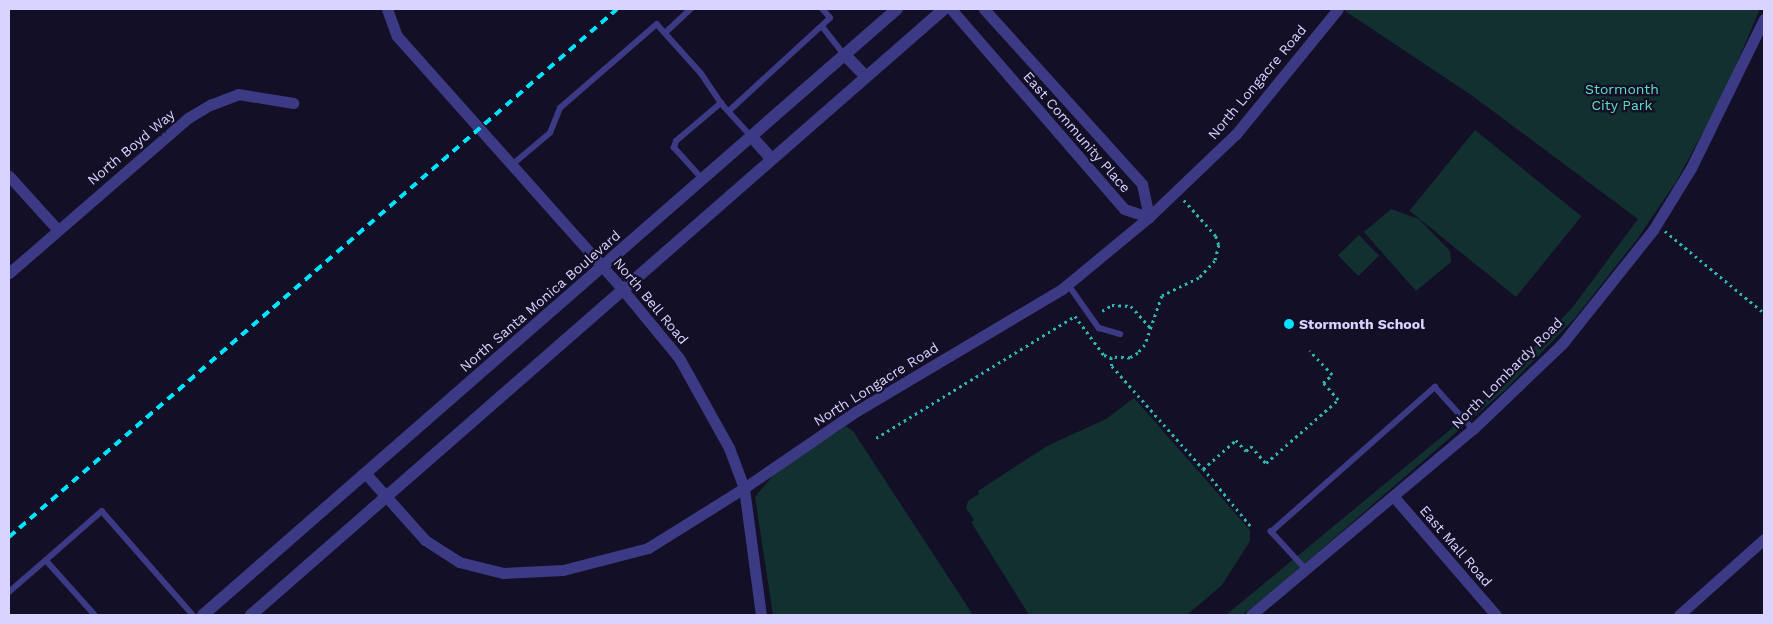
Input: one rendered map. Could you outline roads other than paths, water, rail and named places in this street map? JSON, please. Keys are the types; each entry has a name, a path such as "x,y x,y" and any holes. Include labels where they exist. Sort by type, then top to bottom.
{"street":[{"name":"North Bell Road","path":"387,9 397,36 513,164 623,290 679,358 729,448 744,488 761,615"},
{"name":"North Santa Monica Boulevard","path":"203,615 897,9"},
{"path":"251,615 944,9"},
{"name":"East Community Place","path":"951,9 1124,209 1149,217 1142,184 984,9"},
{"name":"North Longacre Road","path":"366,474 425,540 459,562 503,574 563,570 648,548 744,488 855,412 1068,284 1149,217 1236,134 1338,9"},
{"name":"North Lombardy Road","path":"1251,615 1473,429 1562,344 1657,224 1691,168 1764,19"},
{"path":"845,55 866,77"},
{"name":"North Boyd Way","path":"9,273 56,229 188,118 210,105 238,94 293,103"},
{"path":"751,136 772,160"},
{"path":"9,176 56,229"},
{"name":"East Mall Road","path":"1394,497 1496,615"},
{"path":"1679,615 1764,539"}],"lane":[{"path":"665,33 691,9"},
{"path":"729,111 830,18 822,9"},
{"path":"513,164 550,133 560,108 657,24 701,74 721,103 751,136"},
{"path":"822,26 845,55"},
{"path":"702,179 674,148 676,141 721,103"},
{"path":"1068,284 1099,328 1120,334"},
{"path":"1306,570 1271,532 1435,387 1473,429"},
{"path":"9,592 102,511 193,615"},
{"path":"46,560 95,615"}],"railway":[{"path":"9,537 617,9"}],"place":[{"name":"Stormonth School","path":"1289,324"}],"park label":[{"name":"Stormonth City Park","path":"1622,98"}]}
